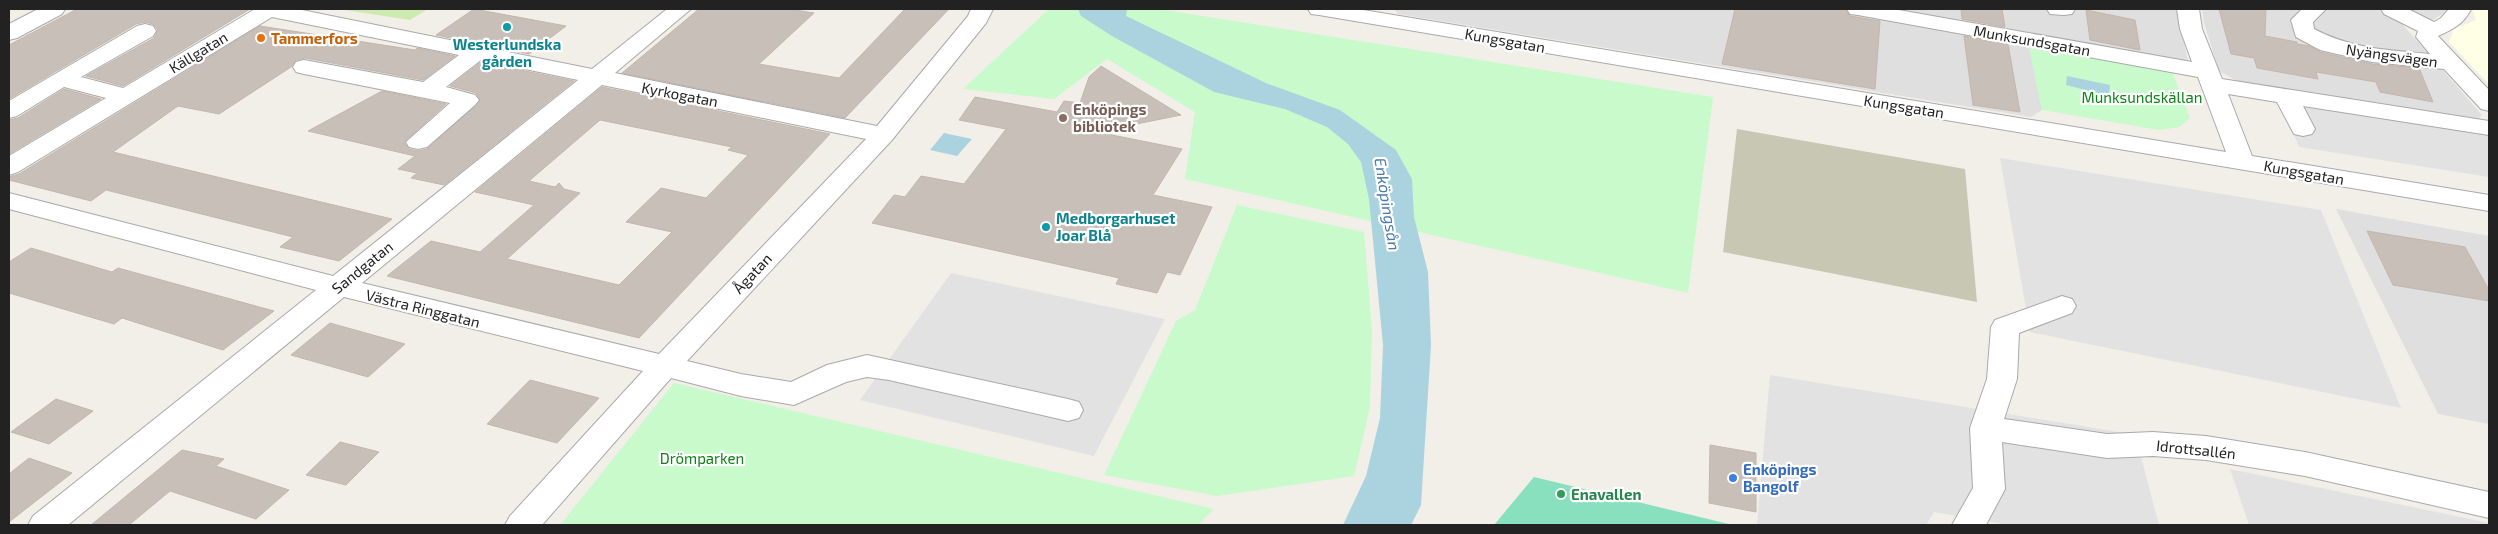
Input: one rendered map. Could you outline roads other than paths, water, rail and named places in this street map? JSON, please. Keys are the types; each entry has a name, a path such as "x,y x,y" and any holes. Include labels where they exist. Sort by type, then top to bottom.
{"street":[{"path":"9,33 54,9"},
{"name":"Kyrkogatan","path":"268,9 883,135"},
{"name":"Källgatan","path":"9,167 268,9"},
{"name":"Sandgatan","path":"45,525 680,9"},
{"name":"Kungsgatan","path":"1319,9 1378,13 2489,203"},
{"name":"Munksundsgatan","path":"1858,9 2210,79 2286,97 2489,128"},
{"path":"2058,9 2064,9"},
{"path":"2188,9 2190,29 2242,162"},
{"name":"Nyängsvägen","path":"2314,9 2302,20 2304,32 2328,45 2372,55 2452,63"},
{"name":"Nyängsvägen","path":"2392,9 2434,30"},
{"path":"2460,9 2456,17 2427,33 2427,37 2489,104"},
{"name":"Ågatan","path":"522,525 664,367 883,135 984,12"},
{"path":"9,110 145,31"},
{"path":"428,90 477,52"},
{"path":"304,67 428,90 467,100 418,142"},
{"path":"61,79 126,96"},
{"path":"2286,97 2303,129"},
{"name":"Västra Ringgatan","path":"9,201 337,286 741,385 794,394 838,373 867,366 890,369 1068,410"},
{"path":"1972,518 1989,489 1986,428 2002,379 2005,327 2062,306"},
{"name":"Idrottsallén","path":"1986,428 2056,440 2107,446 2153,444 2206,448 2305,464 2489,505"}],"water":[{"name":"Enköpingsån","path":"1078,9 1127,9 1126,16 1266,83 1340,110 1396,150 1412,179 1414,217 1428,272 1431,345 1421,505 1411,525 1343,525 1366,476 1380,418 1383,345 1369,199 1361,162 1348,144 1327,127 1285,109 1214,92 1112,36 1081,16"},
{"path":"2067,76 2110,85 2109,96 2066,85"},
{"path":"944,133 972,139 957,156 930,150"}],"place":[{"name":"Westerlundska gården","path":"507,27"},
{"name":"Tammerfors","path":"261,38"},
{"name":"Enköpings bibliotek","path":"1063,118"},
{"name":"Medborgarhuset Joar Blå","path":"1046,227"},
{"name":"Enköpings Bangolf","path":"1733,478"},
{"name":"Enavallen","path":"1561,494"}],"park label":[{"name":"Munksundskällan","path":"2142,97"},
{"name":"Drömparken","path":"702,458"}]}
